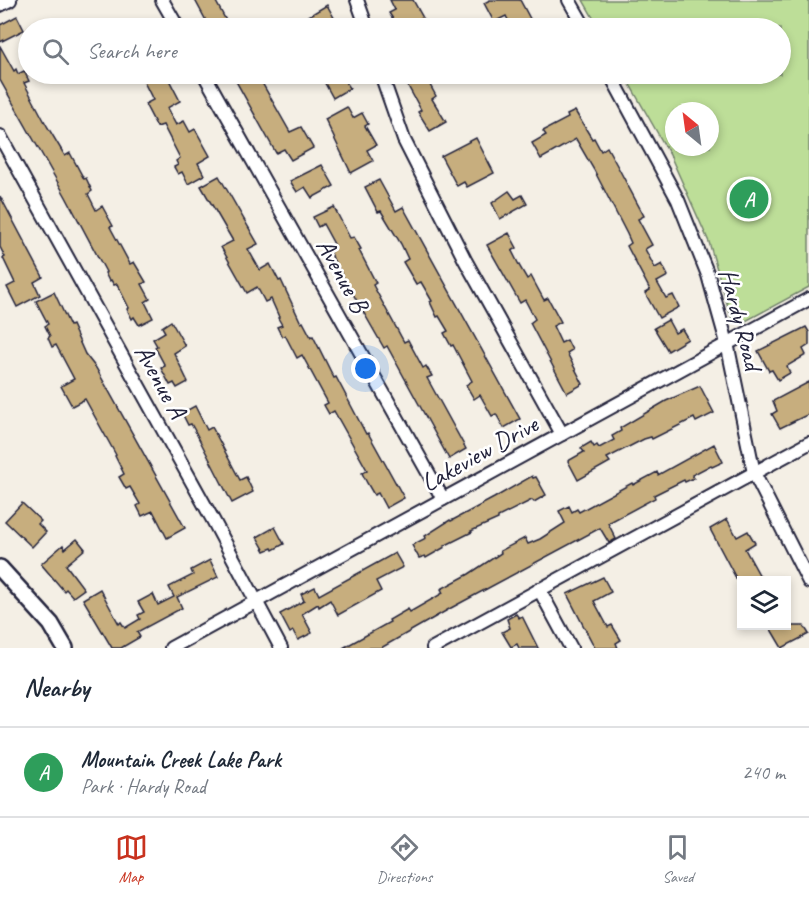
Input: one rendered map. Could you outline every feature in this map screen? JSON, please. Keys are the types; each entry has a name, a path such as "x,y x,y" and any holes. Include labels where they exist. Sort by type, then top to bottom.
{"street":[{"path":"0,5 10,0"},
{"path":"162,0 172,18"},
{"path":"357,0 363,18"},
{"path":"569,0 579,18"},
{"name":"Avenue B","path":"210,84 443,499"},
{"path":"384,84 404,140 465,260 562,434"},
{"name":"Hardy Road","path":"615,84 678,200 708,275 727,343 754,473 809,582"},
{"name":"Avenue A","path":"0,136 281,648"},
{"name":"Lakeview Drive","path":"171,648 809,299"},
{"path":"433,648 809,443"},
{"path":"0,568 51,624 65,648"},
{"path":"539,590 571,648"}],"green space":[{"path":"583,0 809,0 809,287 742,323 735,322 731,317 709,242 670,156 719,156 719,102 665,102 665,146 630,84 791,84 791,18 593,18"}],"building":[{"path":"195,0 215,0 225,18 205,18"},
{"path":"390,0 413,0 423,18 392,18 389,13 395,10"},
{"path":"490,0 520,0 530,18 507,18 506,16 492,18 484,3"},
{"path":"327,5 334,18 308,18"},
{"path":"17,16 18,33 0,42 0,25"},
{"path":"0,46 14,71 16,69 18,84 25,84 65,156 70,153 92,191 88,194 96,210 102,206 113,226 110,227 130,264 134,262 146,282 142,284 150,299 145,302 153,318 139,325 134,317 132,319 117,284 114,285 111,280 109,281 66,197 0,80"},
{"path":"145,84 171,84 180,101 167,108 176,125 184,121 190,132 195,129 210,156 198,163 204,175 188,184 182,172 178,174 174,167 178,165 176,161 180,158 163,125 157,127 145,104 153,100"},
{"path":"238,84 263,84 290,132 301,127 313,148 291,160 284,149 276,153"},
{"path":"325,84 347,84 350,88 333,98"},
{"path":"429,84 436,96 432,99 446,122 430,131 418,112 421,110 408,86"},
{"path":"347,107 353,118 362,113 368,124 365,126 376,145 367,150 373,161 351,173 325,119"},
{"path":"575,111 601,151 607,147 644,216 638,219 652,245 645,249 655,268 662,264 668,276 657,282 666,298 673,295 679,307 659,318 645,293 650,290 627,246 631,243 627,234 576,139 541,159 532,143 546,135 543,131 568,118 567,115"},
{"path":"476,138 494,173 467,187 464,182 457,186 441,156"},
{"path":"322,165 334,186 312,198 305,187 297,192 290,181"},
{"path":"219,176 258,244 248,249 260,270 270,264 279,281 281,280 301,323 303,322 311,337 313,336 334,378 336,377 404,498 386,508 378,493 374,495 367,483 362,473 367,470 334,411 329,414 324,405 328,403 302,355 297,358 285,335 282,337 277,327 282,325 271,299 265,302 257,287 247,293 221,247 233,241 201,186"},
{"path":"379,180 396,211 403,207 520,419 504,428 496,414 492,416 480,395 474,399 466,385 472,381 444,333 448,331 439,316 437,317 430,302 432,301 421,282 416,284 403,262 408,259 401,244 381,211 378,212 365,187"},
{"path":"509,191 515,199 522,195 527,204 500,219 492,203"},
{"path":"0,196 43,277 34,282 40,295 17,307 7,287 15,283 0,247"},
{"path":"334,207 350,238 354,237 361,249 359,250 376,283 373,285 404,342 408,340 423,368 426,366 432,376 427,378 466,449 449,459 387,346 384,348 333,259 330,249 335,246 323,224 318,227 313,217"},
{"path":"509,233 517,248 512,251 520,267 527,279 531,276 544,300 548,298 561,322 553,326 561,343 567,340 572,350 567,353 583,384 567,393 530,323 535,319 525,300 520,303 487,245"},
{"path":"54,292 85,354 96,368 185,528 167,538 153,511 142,516 137,506 140,504 130,487 126,489 119,477 124,474 116,455 85,399 72,406 61,386 74,379 56,345 52,347 45,326 48,324 36,301"},
{"path":"668,320 675,333 682,329 688,339 668,351 654,328"},
{"path":"171,321 185,346 174,353 188,382 177,388 174,383 170,385 161,368 165,366 153,339 165,332 162,327"},
{"path":"806,327 809,332 809,345 803,349 806,355 787,366 790,373 778,380 772,370 769,371 758,351"},
{"path":"809,382 809,414 780,428 772,414 777,411 773,401"},
{"path":"700,386 714,413 696,422 694,418 652,439 651,437 644,439 607,458 610,462 578,480 568,461 584,452 581,448 591,442 594,447 597,445 599,448 614,440 612,436 621,431 620,428 666,401"},
{"path":"195,406 207,430 212,427 240,480 246,477 253,492 232,503 195,431 191,424 188,425 182,413"},
{"path":"714,444 723,462 712,467 711,465 692,475 694,478 685,482 684,480 654,495 655,498 608,523 616,539 609,543 600,528 381,648 343,648 390,622 389,620 408,609 410,612 443,593 441,589 469,574 501,553 500,551 525,538 528,544 540,539 565,523 559,511 569,506 572,512 577,509 579,512 632,483 633,485 657,472 658,475"},
{"path":"532,476 536,477 546,495 471,531 426,558 425,556 419,558 412,545 426,538 425,536 450,520"},
{"path":"22,503 41,521 38,524 46,532 32,547 5,521"},
{"path":"727,519 737,537 748,531 755,543 745,549 760,576 737,576 737,580 710,529"},
{"path":"275,527 284,544 273,550 272,548 265,551 257,537"},
{"path":"77,539 85,549 66,565 84,589 73,597 66,589 64,591 41,564 63,545 65,549"},
{"path":"395,553 403,567 376,581 381,591 338,615 330,600 319,607 318,604 302,614 312,633 298,640 293,631 290,633 280,614 304,601 301,594 315,587 319,595"},
{"path":"210,560 218,577 177,597 182,608 137,632 140,637 121,648 112,648 83,599 100,589 119,624 121,622 125,628 140,619 138,615 144,612 138,602 153,594 158,605 174,597 169,587 193,575 191,570"},
{"path":"603,577 611,592 594,601 608,627 612,625 621,640 616,643 618,648 595,648 567,594"},
{"path":"516,614 519,618 522,616 538,648 519,648 517,644 511,647 502,632 510,628 507,619"},
{"path":"791,626 804,626 809,634 782,648 771,630 791,630"}],"place":[{"name":"Mountain Creek Lake Park","path":"749,199"}]}
